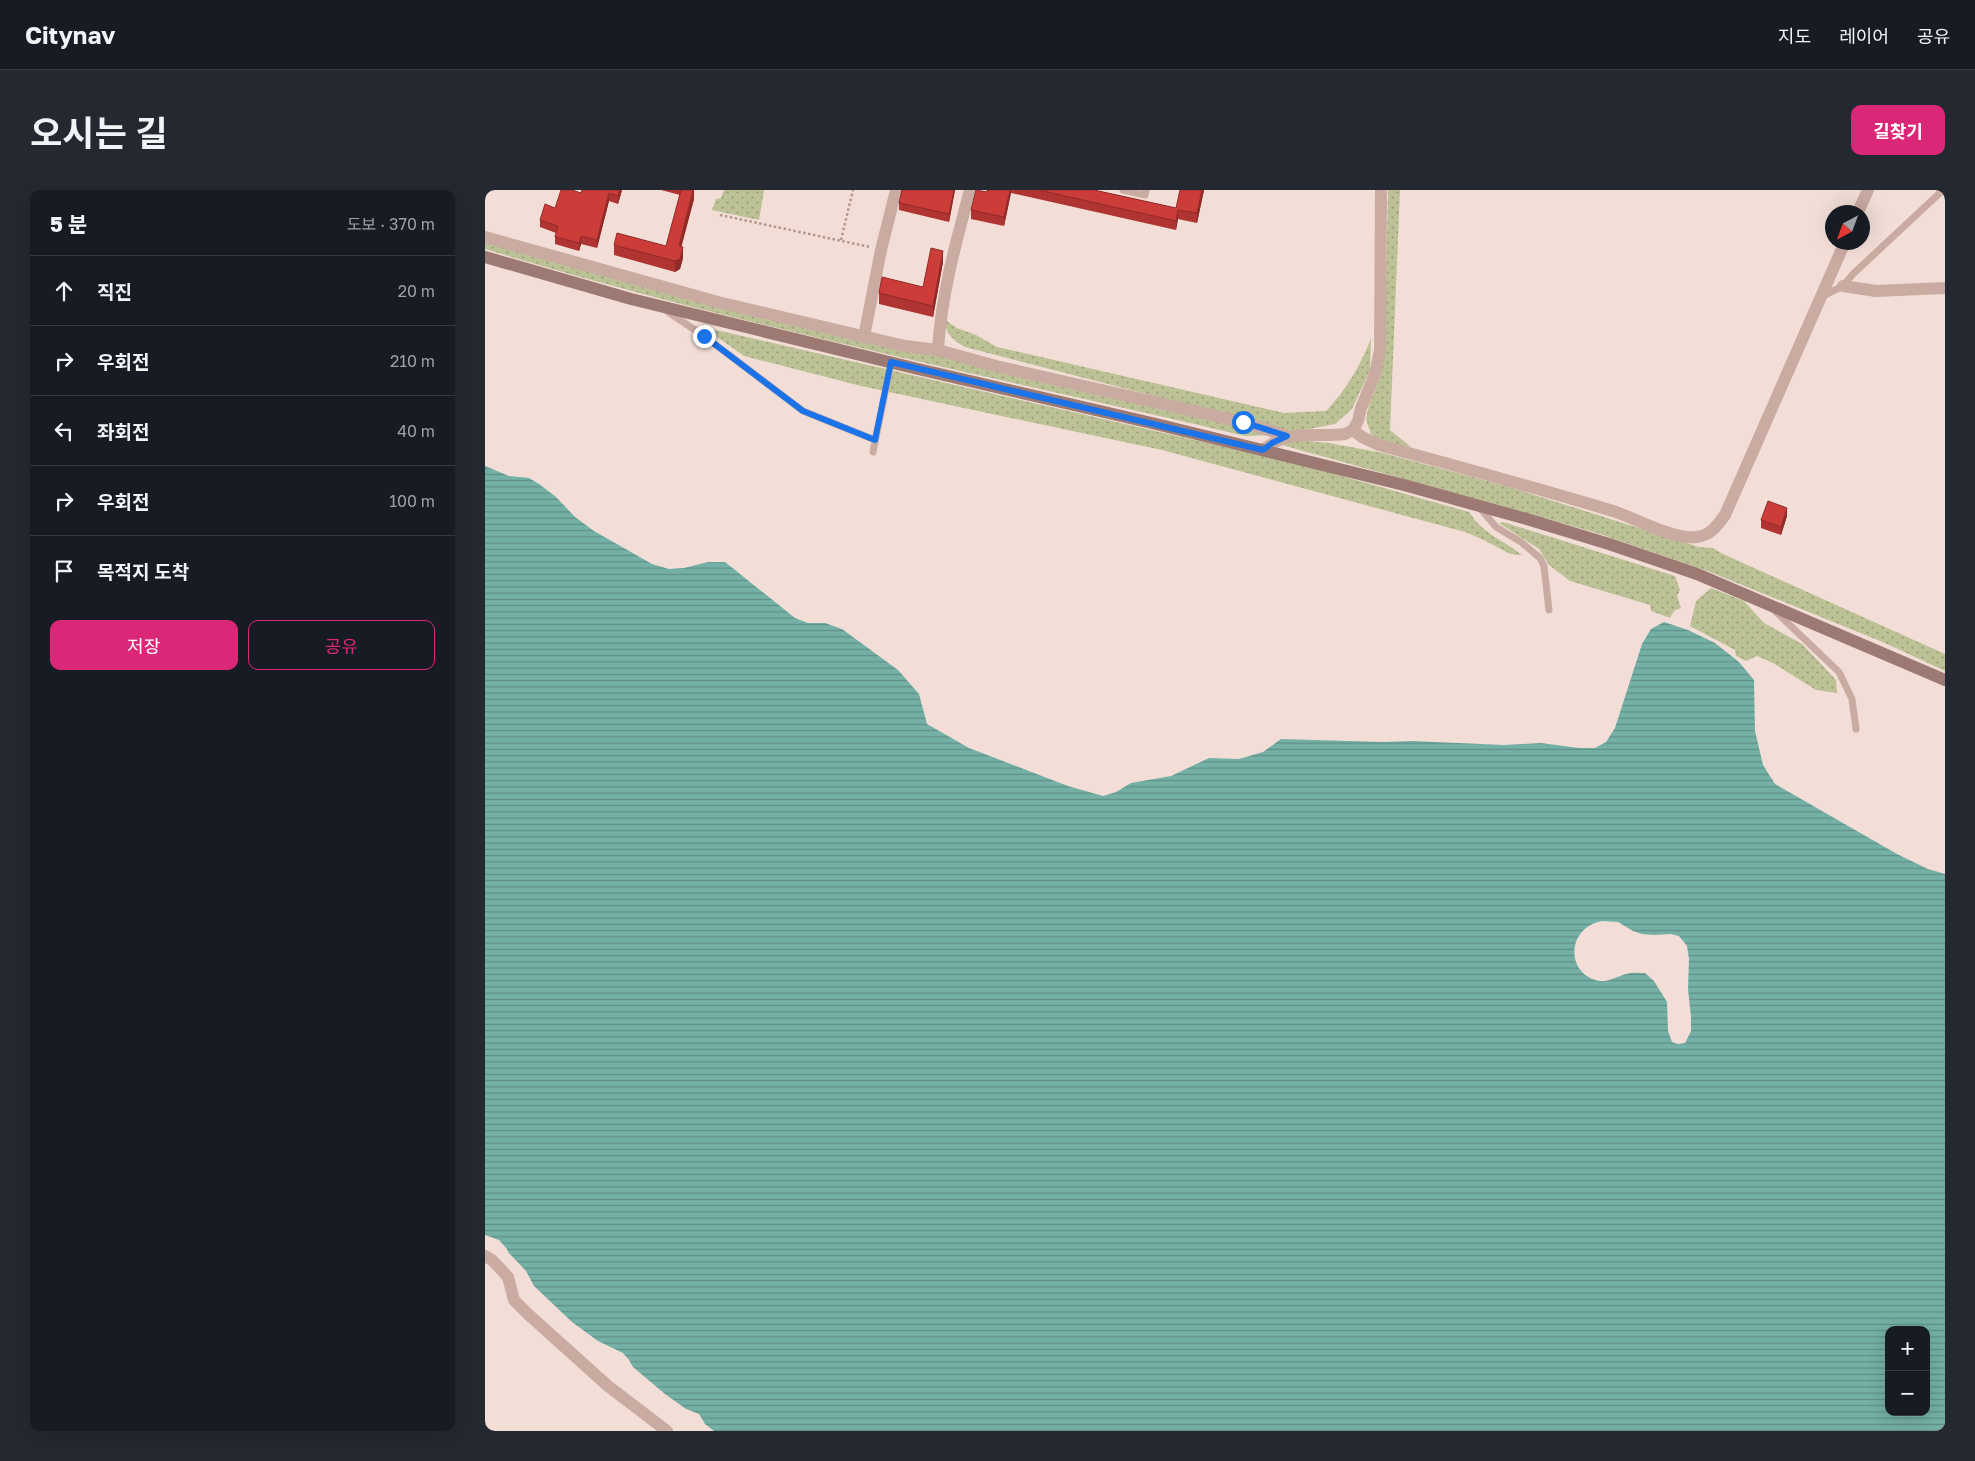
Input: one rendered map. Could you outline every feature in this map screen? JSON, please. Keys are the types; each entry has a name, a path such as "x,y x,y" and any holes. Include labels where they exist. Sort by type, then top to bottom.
{"street":[{"path":"863,337 896,190"},
{"path":"938,350 939,326 956,240 970,190"},
{"path":"485,237 718,302 863,337 905,346 938,350 996,366 1243,422 1287,436 1335,435 1345,434 1353,430 1375,374 1380,350 1381,190"},
{"path":"1861,205 1868,190"},
{"path":"1353,430 1379,445 1615,512 1675,534 1695,538 1707,534 1717,526 1725,515 1841,250"},
{"path":"485,257 659,306 1263,450 1477,505 1609,544 1697,574 1945,680"},
{"path":"1843,286 1876,291 1945,288"},
{"path":"1263,450 1272,443 1287,436"},
{"path":"485,1256 492,1260 509,1277 514,1300 529,1315 608,1386 667,1431"}],"lane":[{"path":"1123,190 1145,195 1146,190"},
{"path":"1820,298 1843,286 1853,274 1943,190"},
{"path":"659,306 704,336 803,411 875,440"},
{"path":"873,452 891,362"},
{"path":"1477,505 1496,527 1521,542 1541,558 1544,566 1549,610"},
{"path":"1768,604 1839,672 1852,699 1856,728"}],"path":[{"path":"841,240 853,190"},
{"path":"720,214 881,250"}],"green space":[{"path":"724,190 764,190 759,220 712,210 716,199 721,198"},
{"path":"1388,190 1400,190 1390,430 1411,447 1383,443 1371,434 1366,419 1369,405 1380,378 1385,332"},
{"path":"485,239 1275,435 1245,436 768,326 673,302 485,249"},
{"path":"944,319 957,328 976,335 997,347 1284,413 1326,411 1352,377 1363,358 1371,338 1370,370 1352,409 1335,424 1293,432 965,347 950,336"},
{"path":"703,327 1303,465 1469,512 1487,531 1522,555 1509,553 1465,532 1162,450 861,386 744,356"},
{"path":"1296,440 1329,443 1383,453 1506,486 1699,547 1713,548 1945,654 1945,671 1885,643 1710,572 1597,533 1282,445"},
{"path":"1503,522 1675,576 1680,590 1677,596 1681,608 1674,611 1670,618 1651,611 1650,605 1570,581 1549,565 1539,549 1499,523"},
{"path":"1711,588 1744,601 1764,623 1802,644 1836,680 1837,693 1816,690 1773,663 1757,656 1746,661 1736,656 1735,650 1690,626 1696,601"}],"water":[{"path":"485,466 509,476 529,478 556,497 575,517 594,531 652,564 669,569 684,568 708,562 725,562 795,618 808,623 825,623 842,629 898,670 919,694 927,724 969,748 1068,786 1103,796 1116,792 1131,783 1171,776 1209,758 1239,759 1263,752 1281,739 1412,741 1504,745 1541,743 1595,748 1606,742 1615,728 1642,644 1651,629 1664,622 1688,630 1715,643 1739,662 1754,680 1755,731 1763,765 1775,784 1897,854 1928,869 1945,874 1945,1431 714,1431 705,1424 699,1414 686,1409 633,1367 623,1353 598,1341 572,1322 534,1286 526,1271 499,1240 485,1235","holes":["1602,921 1618,922 1642,934 1671,934 1679,936 1687,946 1691,1031 1685,1043 1678,1044 1672,1042 1668,1031 1667,1002 1654,981 1645,973 1628,973 1610,980 1600,981 1589,977 1576,962 1574,952 1576,942 1581,933 1590,925"]}],"building":[{"path":"561,190 572,190 581,193 582,190 620,190 618,196 609,193 597,240 581,236 579,243 555,237 558,226 540,220 545,204 555,208"},
{"path":"681,190 693,190 679,246 683,247 680,259 675,261 614,245 617,233 666,246"},
{"path":"902,190 954,190 949,214 899,203"},
{"path":"976,190 987,192 987,190 1010,190 1004,217 971,210"},
{"path":"1039,190 1094,190 1176,208 1180,190 1202,190 1197,213 1178,210 1176,221"},
{"path":"931,248 943,251 933,306 879,293 882,277 923,287"},
{"path":"1768,501 1787,508 1781,527 1761,520"}],"route":[{"path":"704,336 803,411 875,440 891,362 1263,450 1272,443 1287,436 1243,422"}]}
